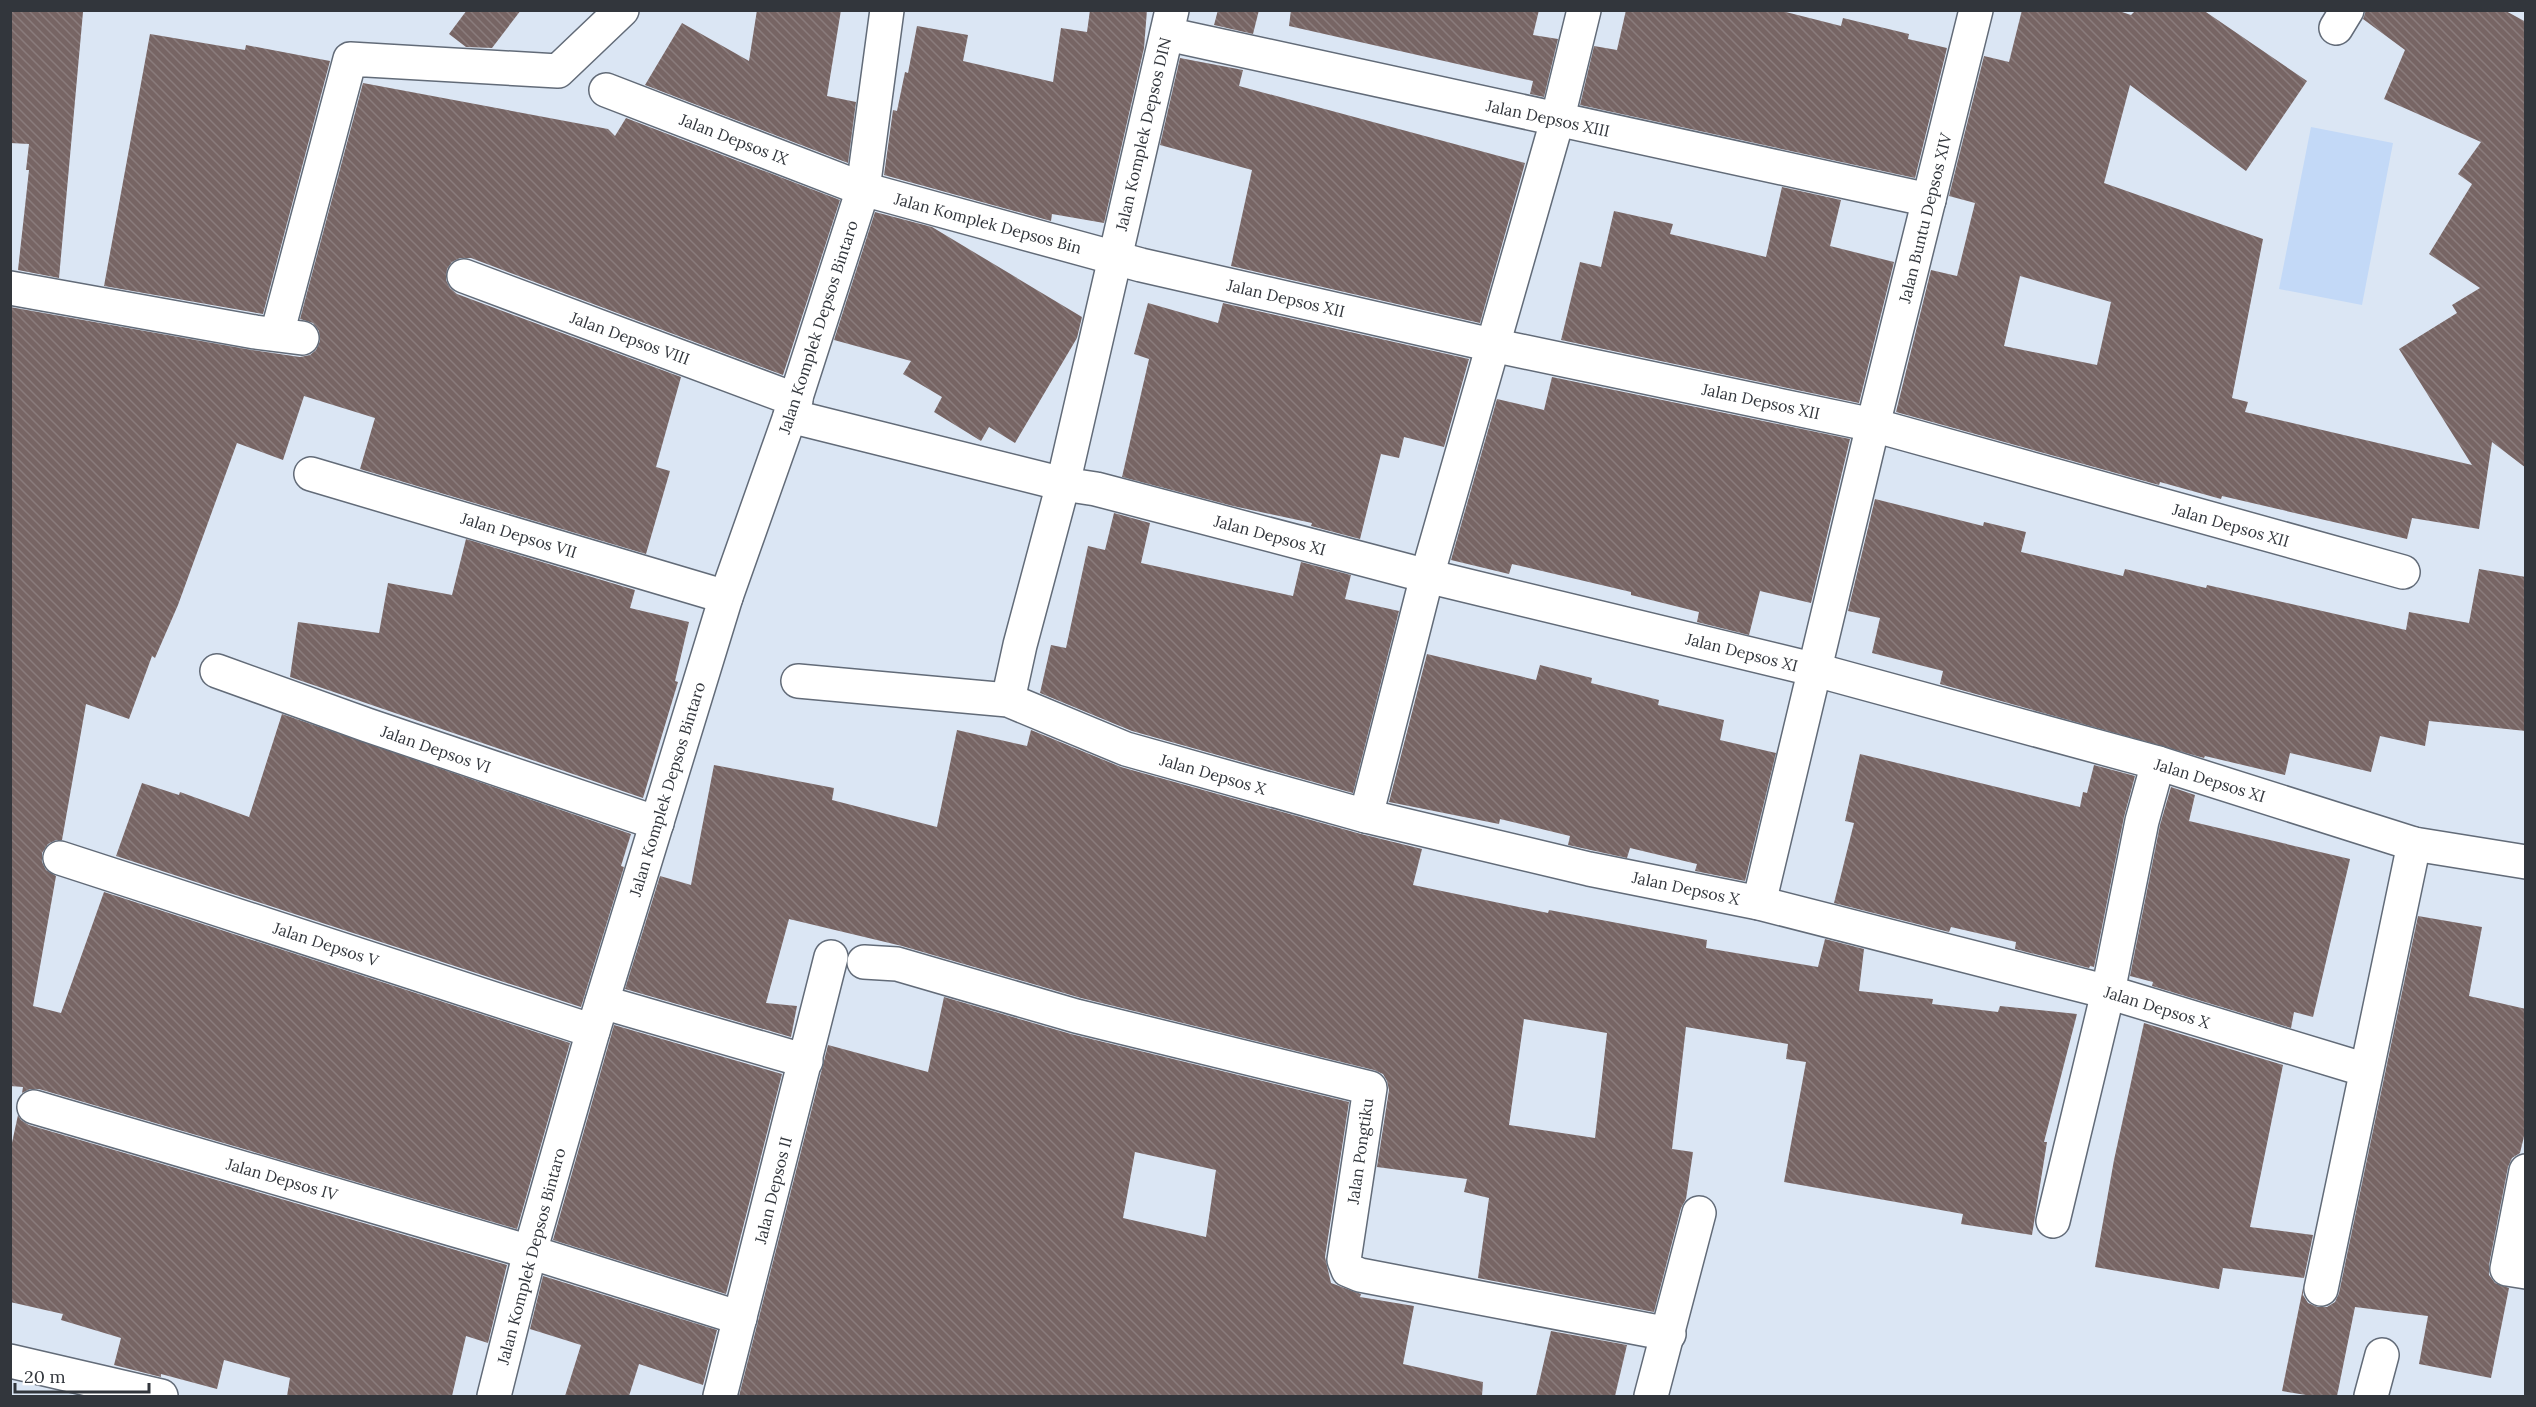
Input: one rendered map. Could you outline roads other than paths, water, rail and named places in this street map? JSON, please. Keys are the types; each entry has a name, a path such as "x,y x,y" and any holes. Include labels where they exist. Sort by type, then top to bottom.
{"street":[{"path":"10,288 289,336 350,59 558,71 622,10"},
{"name":"Jalan Komplek Depsos Bintaro","path":"494,1396 530,1252 597,1017 726,597 793,408 862,189 887,10"},
{"path":"1366,816 1427,576 1557,121 1584,10"},
{"name":"Jalan Buntu Depsos XIV","path":"1759,903 1873,425 1976,10"},
{"name":"Jalan Depsos XIII","path":"1169,22 1557,121 1929,200"},
{"name":"Jalan Komplek Depsos DIN","path":"1008,700 1063,484 1113,257 1169,22"},
{"name":"Jalan Depsos IX","path":"606,90 862,189"},
{"name":"Jalan Komplek Depsos Bin","path":"862,189 1113,257"},
{"name":"Jalan Depsos XII","path":"1113,257 1492,345 1873,425 2403,572"},
{"name":"Jalan Depsos VIII","path":"464,276 793,408 1063,484"},
{"name":"Jalan Depsos VII","path":"311,474 726,597"},
{"name":"Jalan Depsos XI","path":"1063,484 1096,489 1427,576 1816,670 2158,764 2414,844 2526,862"},
{"name":"Jalan Depsos VI","path":"217,671 367,725 657,823"},
{"name":"Jalan Depsos X","path":"798,681 1008,700 1126,749 1366,816 1589,868 1759,903 2108,992 2366,1070"},
{"path":"2053,1221 2108,992 2142,821 2158,764"},
{"path":"2320,1289 2414,844"},
{"name":"Jalan Depsos V","path":"60,858 597,1017"},
{"name":"Jalan Depsos II","path":"720,1396 831,957"},
{"name":"Jalan Pongtiku","path":"864,962 897,964 1076,1016 1370,1088 1344,1260 1348,1270 1360,1275 1669,1334"},
{"path":"597,1017 806,1061"},
{"name":"Jalan Depsos IV","path":"34,1107 530,1252"},
{"path":"2526,1171 2507,1269 2526,1272"},
{"path":"1651,1396 1699,1214"},
{"path":"530,1252 740,1318"},
{"path":"2371,1396 2382,1355"},
{"path":"10,1361 161,1396"}]}
